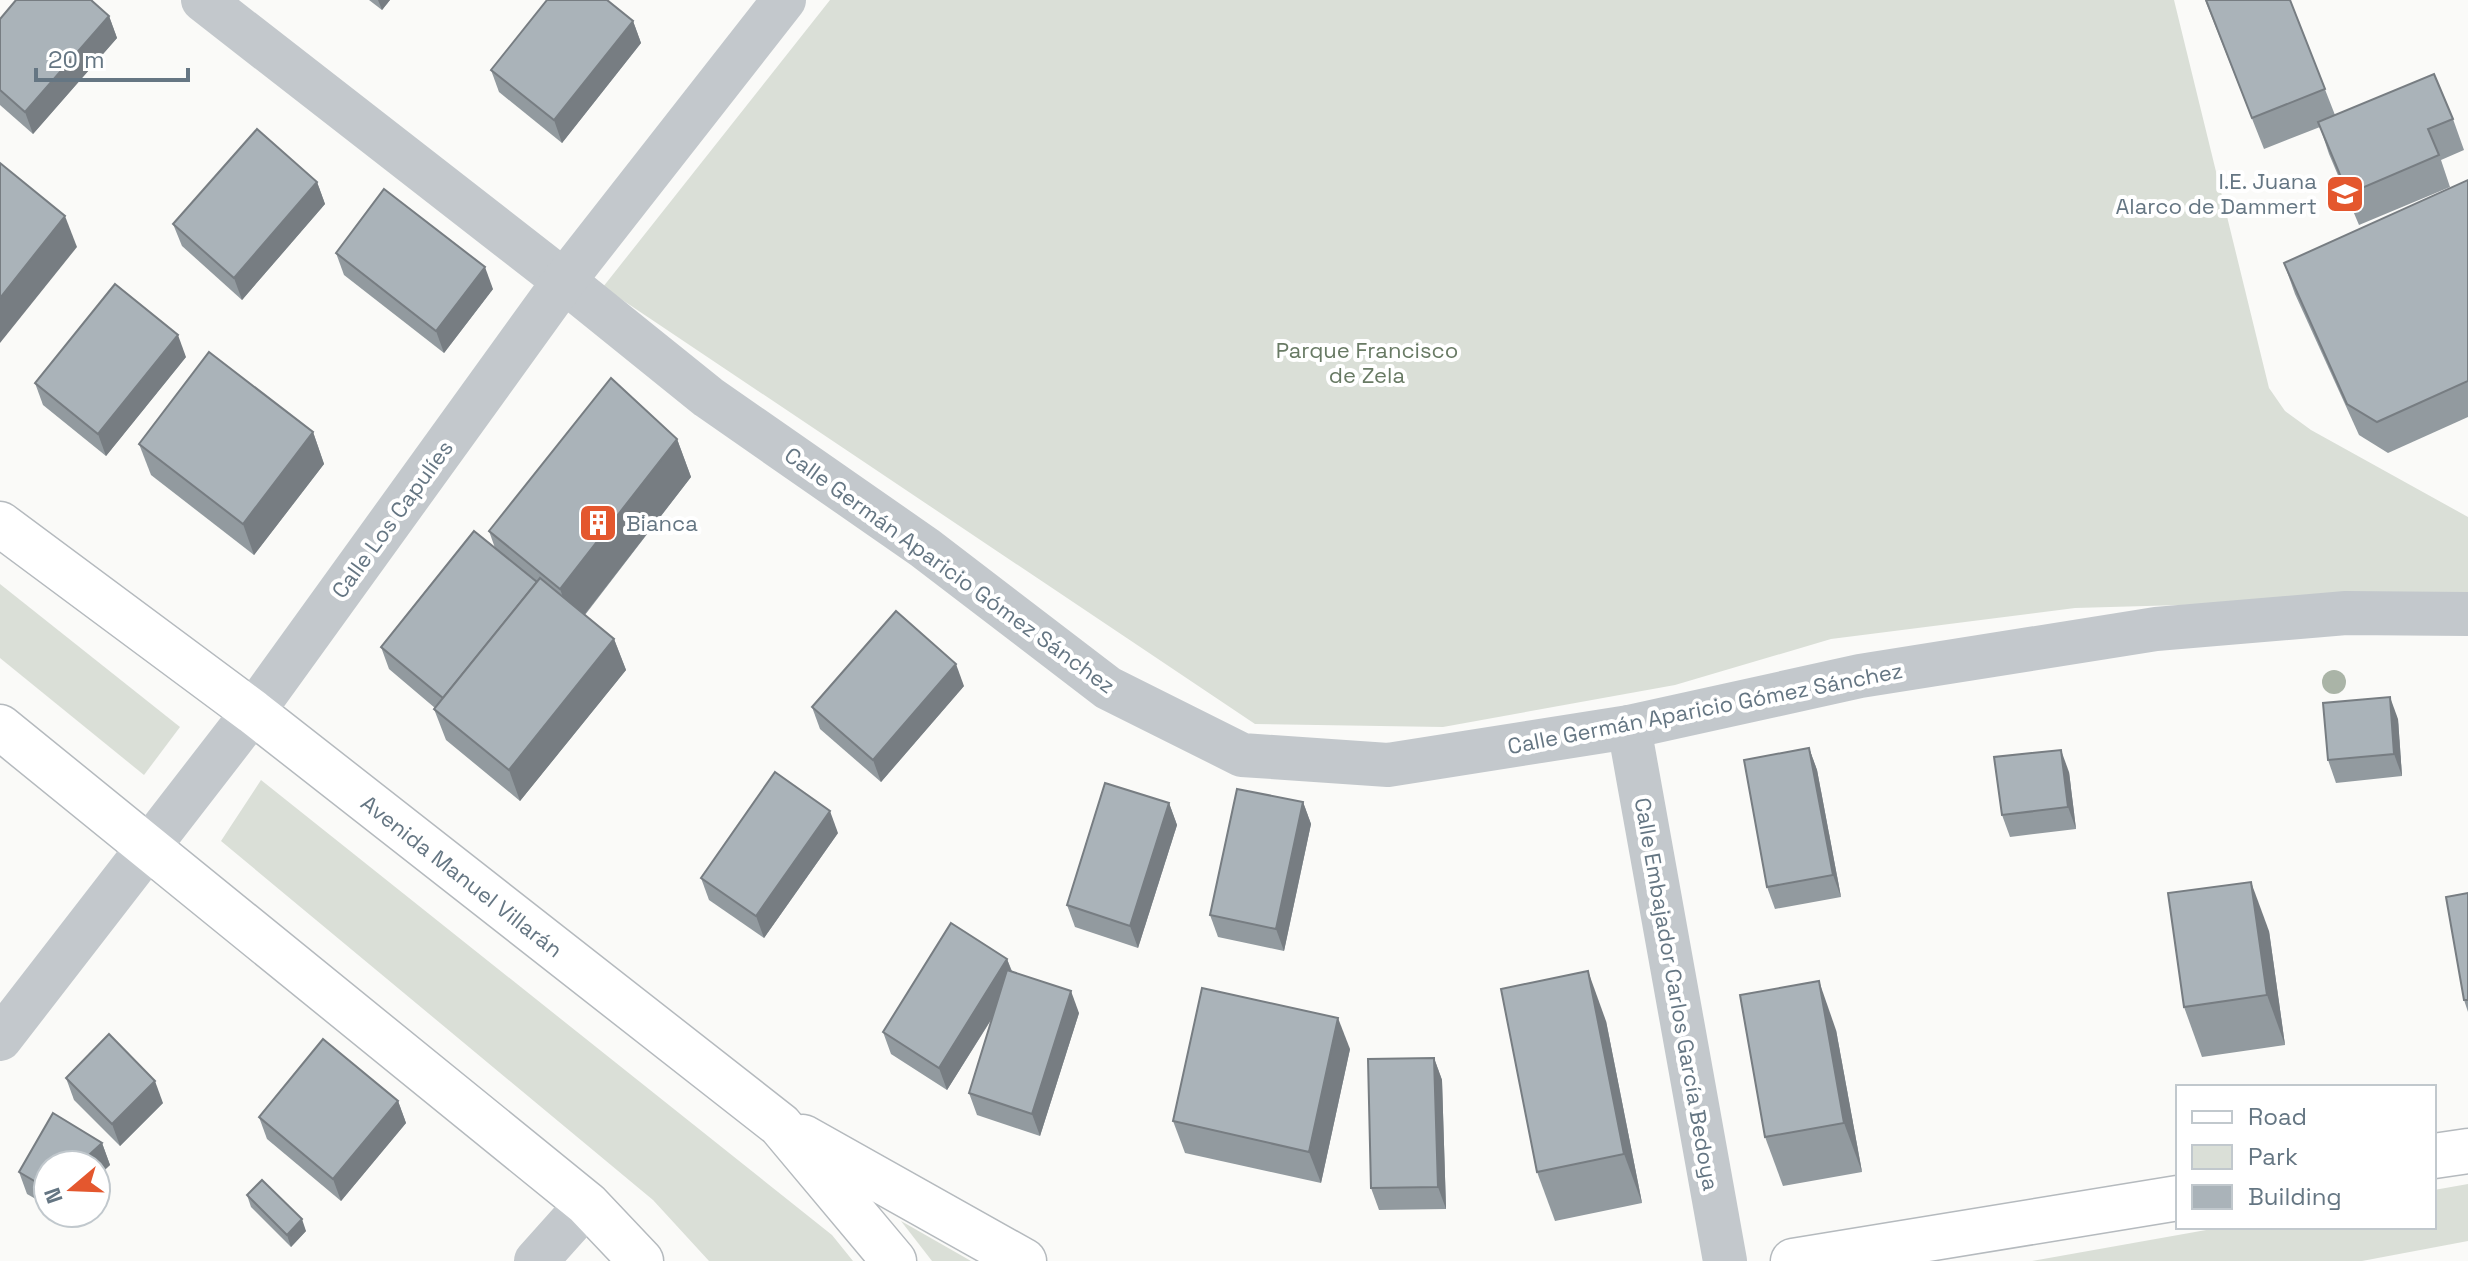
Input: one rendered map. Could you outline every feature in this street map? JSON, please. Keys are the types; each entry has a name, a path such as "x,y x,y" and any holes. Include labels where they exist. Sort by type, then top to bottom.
{"main road":[{"name":"Avenida Manuel Villarán","path":"0,524 253,712 780,1125 894,1261"},
{"path":"0,727 587,1204 641,1261"},
{"path":"780,1125 1024,1261"},
{"path":"2436,1156 2468,1151"},
{"path":"1793,1261 2176,1198"}],"street":[{"name":"Calle Germán Aparicio Gómez Sánchez","path":"203,0 708,397 925,548 1108,688 1242,755 1388,765 1629,727 1860,676 2156,629 2346,613 2468,614"},
{"name":"Calle Los Capulíes","path":"0,1039 253,712 564,281 784,0"},
{"name":"Calle Embajador Carlos García Bedoya","path":"1629,727 1725,1261"},
{"path":"536,1261 587,1204"}],"green space":[{"name":"Parque Francisco de Zela","path":"830,0 2174,0 2269,388 2285,411 2311,430 2468,517 2468,597 2075,608 1831,639 1675,685 1443,727 1255,724 603,287"},
{"path":"0,584 180,727 144,775 0,658"},
{"path":"261,780 832,1235 853,1261 709,1261 653,1200 221,841"},
{"path":"2468,1184 2468,1241 2362,1261 2032,1261 2212,1229 2436,1229 2436,1190"},
{"path":"901,1221 971,1261 932,1261"}],"building":[{"path":"16,0 91,0 109,16 25,112 0,90 0,19"},
{"path":"547,0 607,0 633,21 554,120 491,70"},
{"path":"2206,0 2290,0 2325,89 2252,118"},
{"path":"2434,74 2453,119 2428,129 2439,155 2348,194 2318,122"},
{"path":"257,129 317,182 234,278 173,224"},
{"path":"0,163 65,216 0,298"},
{"path":"2468,180 2468,381 2377,422 2347,404 2284,263"},
{"path":"384,189 485,267 436,331 336,253"},
{"path":"115,284 178,335 98,434 35,383"},
{"path":"209,352 313,432 243,524 139,444"},
{"path":"611,378 677,439 560,589 489,531"},
{"path":"474,531 537,582 443,698 381,647"},
{"path":"540,578 614,639 509,770 434,709"},
{"path":"896,611 956,664 873,760 812,707"},
{"path":"2390,697 2394,754 2328,760 2323,703"},
{"path":"1809,748 1833,875 1767,887 1744,760"},
{"path":"2061,750 2068,807 2002,815 1994,757"},
{"path":"775,772 830,811 756,916 701,878"},
{"path":"1105,783 1169,803 1130,926 1067,905"},
{"path":"1237,789 1303,802 1276,929 1210,915"},
{"path":"2251,882 2267,995 2184,1007 2168,893"},
{"path":"2468,893 2468,1000 2464,1000 2446,897"},
{"path":"951,923 1007,959 939,1068 883,1032"},
{"path":"1007,970 1071,991 1032,1114 969,1093"},
{"path":"1588,971 1624,1154 1537,1172 1501,989"},
{"path":"1819,981 1844,1123 1765,1137 1740,995"},
{"path":"1202,988 1338,1018 1309,1152 1173,1121"},
{"path":"109,1034 155,1081 112,1124 66,1078"},
{"path":"323,1039 398,1101 333,1179 259,1117"},
{"path":"1434,1058 1438,1187 1371,1188 1368,1059"},
{"path":"53,1113 102,1143 95,1149 32,1149"},
{"path":"32,1149 32,1180 19,1172"},
{"path":"262,1180 302,1219 287,1235 247,1195"}],"place":[{"name":"I.E. Juana Alarco de Dammert","path":"2345,194"},
{"name":"Bianca","path":"598,523"}]}
